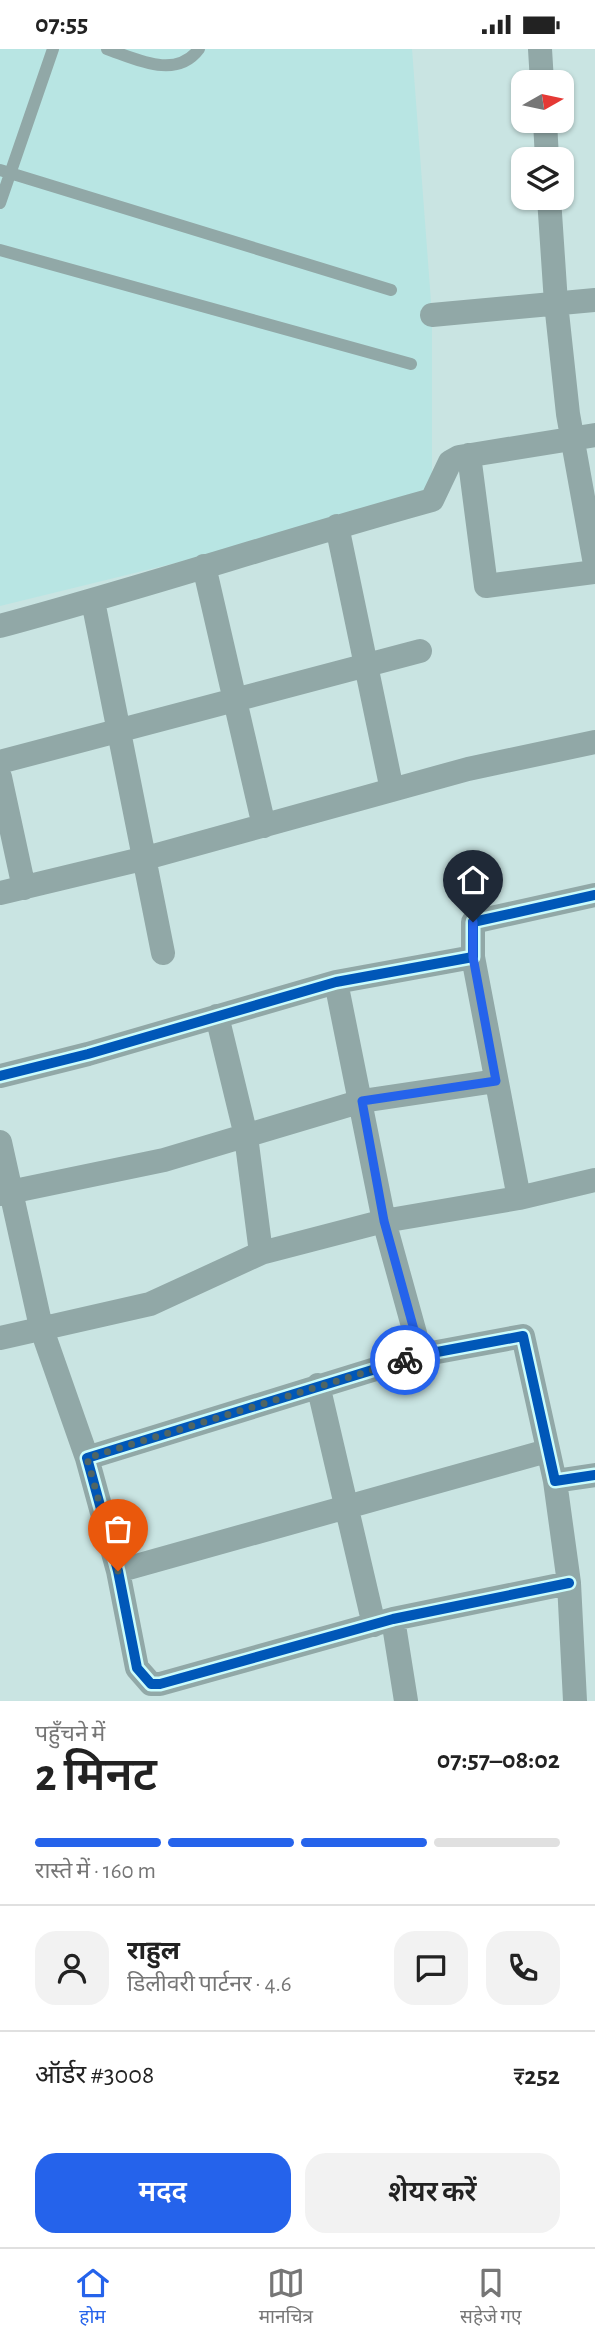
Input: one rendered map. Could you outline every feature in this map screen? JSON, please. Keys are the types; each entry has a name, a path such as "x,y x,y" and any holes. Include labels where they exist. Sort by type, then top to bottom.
{"street":[{"path":"540,49 541,70"},
{"path":"550,210 556,303 584,436 595,564"},
{"path":"432,315 595,300"},
{"path":"0,626 432,500 450,462 470,455 584,436"},
{"path":"470,455 486,586 595,572"},
{"path":"337,526 391,790"},
{"path":"204,566 264,825"},
{"path":"93,601 163,953"},
{"path":"0,762 420,651"},
{"path":"0,777 12,890 146,858 468,769 595,742"},
{"path":"519,1198 473,957 473,922 595,894"},
{"path":"0,1076 336,982 473,957"},
{"path":"336,982 384,1221 421,1355"},
{"path":"217,1016 246,1136 261,1253"},
{"path":"5,1193 163,1160 362,1101 496,1081"},
{"path":"0,1142 5,1193 41,1327 87,1458 118,1571 136,1668 151,1684 167,1693 383,1622 569,1583"},
{"path":"0,1338 150,1304 261,1253 384,1221 519,1198 595,1180"},
{"path":"87,1458 421,1355 523,1336 555,1481 569,1583 576,1701"},
{"path":"317,1385 346,1508 406,1701"},
{"path":"118,1571 547,1451"},
{"path":"555,1481 595,1475"}],"lane":[{"path":"0,203 5,171 53,49"},
{"path":"107,49 150,65 175,65 192,59 199,49"},
{"path":"5,171 391,290"},
{"path":"0,250 411,364"}],"shaded area":[{"path":"0,49 412,49 432,315 432,500 0,606"}],"cycle path":[{"path":"0,1076 88,1054 336,982 473,957 473,922 595,895"},
{"path":"569,1583 393,1619 160,1684 151,1684 137,1668 118,1571 87,1458 421,1355 523,1336 555,1481 595,1475"}],"way so far":[{"path":"118,1571 87,1458 405,1360"}],"route":[{"path":"405,1360 421,1355 384,1221 362,1101 496,1081 473,957 473,922"}]}
